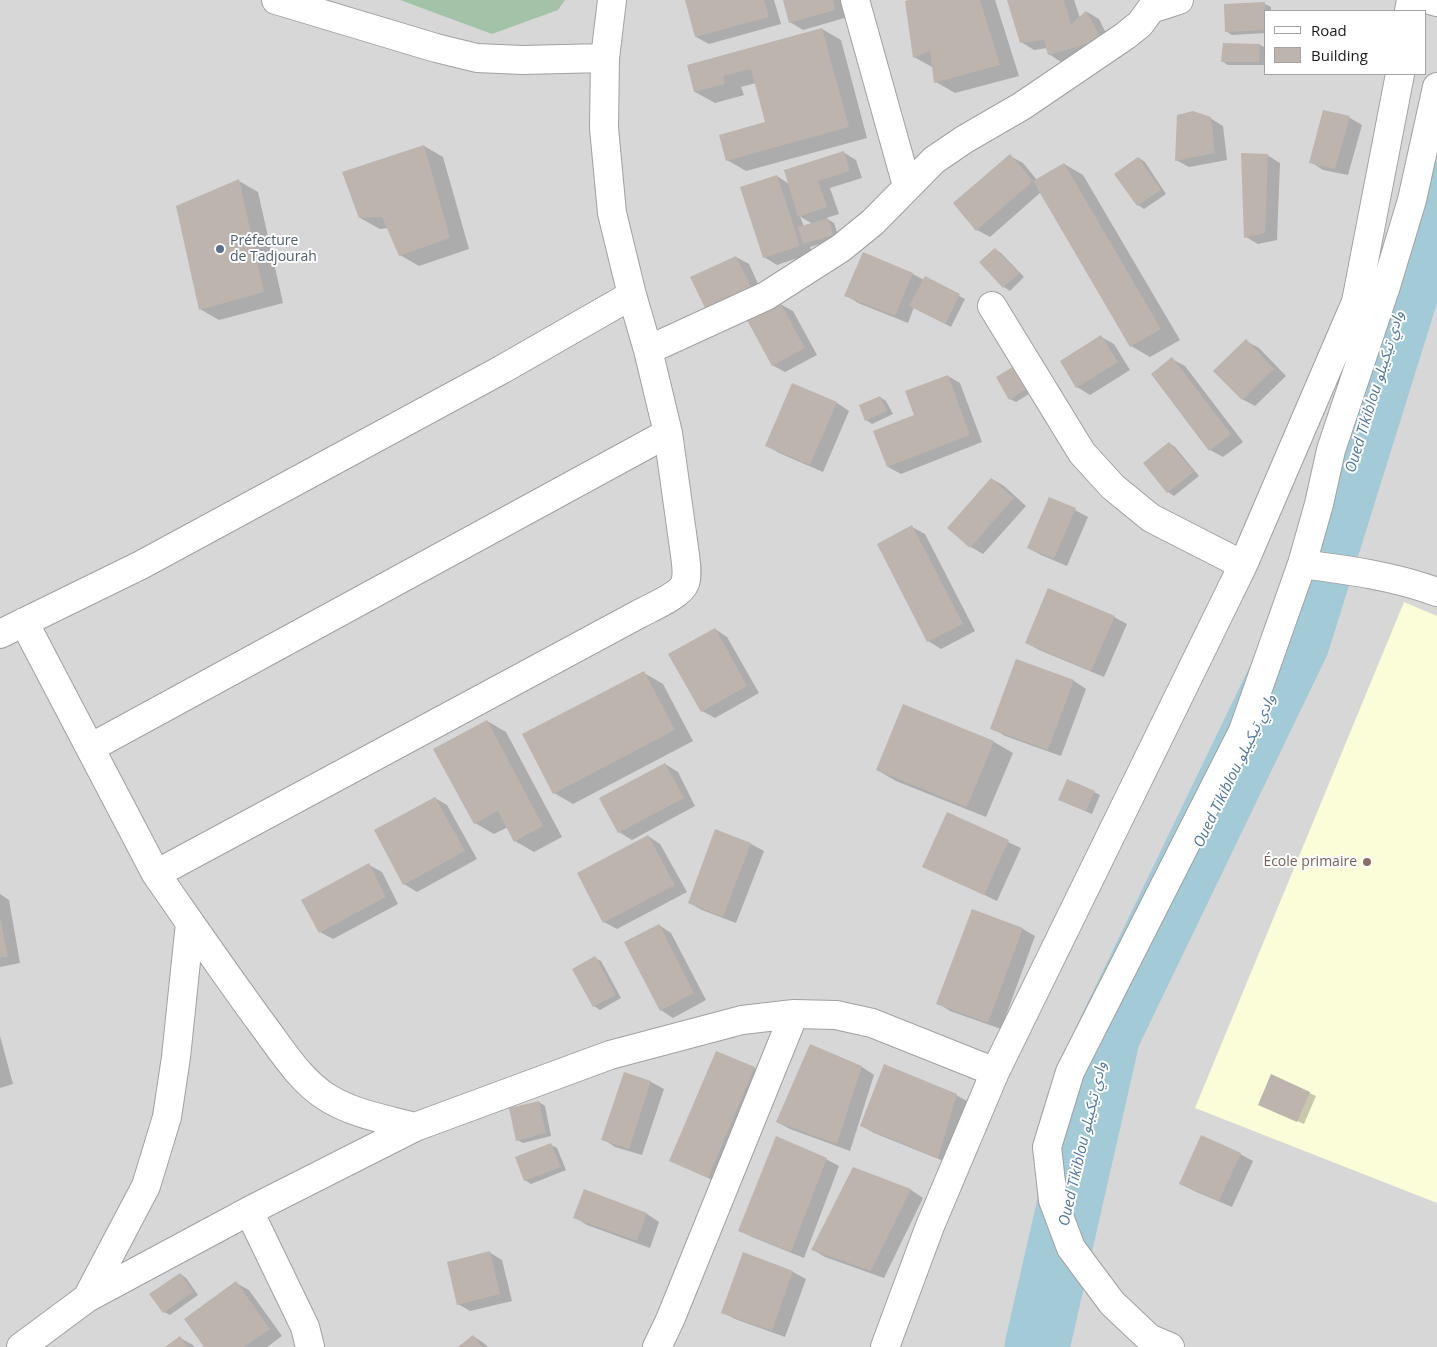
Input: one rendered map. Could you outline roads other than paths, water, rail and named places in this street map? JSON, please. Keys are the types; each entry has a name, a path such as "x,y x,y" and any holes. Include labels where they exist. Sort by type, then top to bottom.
{"street":[{"path":"276,0 436,48 477,58 522,60 606,58"},
{"path":"156,874 677,593 685,583 685,555 668,433 612,213 604,128 606,58 612,0"},
{"path":"855,0 907,186"},
{"path":"648,350 766,296 841,248 873,222 934,160 964,139 1022,106 1125,36 1140,24 1151,8 1179,0"},
{"path":"1430,0 1437,2"},
{"path":"885,1347 930,1226 995,1072 1243,565 1356,302 1400,75"},
{"path":"1159,1344 1112,1303 1071,1248 1053,1200 1047,1146 1070,1072 1243,731 1302,564 1319,504 1331,450 1386,286 1412,200 1437,87"},
{"path":"0,634 158,556 501,370 632,295"},
{"path":"992,306 1082,453 1112,487 1151,518 1243,565"},
{"path":"90,748 668,433"},
{"path":"1302,564 1356,571 1409,582 1437,592"},
{"path":"24,622 156,874 284,1054 309,1082 326,1097 350,1109 414,1127"},
{"path":"87,1298 146,1186 167,1117 176,1057 190,923"},
{"path":"21,1347 87,1298 249,1211 414,1127 610,1055 742,1020 794,1014 836,1015 872,1023 995,1072"},
{"path":"657,1347 670,1320 794,1014"},
{"path":"249,1211 304,1327 310,1347"}],"waterway":[{"name":"Oued Tikiblou وادي تيكيبلو","path":"1037,1347 1108,1035 1297,643 1437,194"}],"place":[{"name":"Préfecture de Tadjourah","path":"220,249"},
{"name":"École primaire","path":"1367,862"}]}
